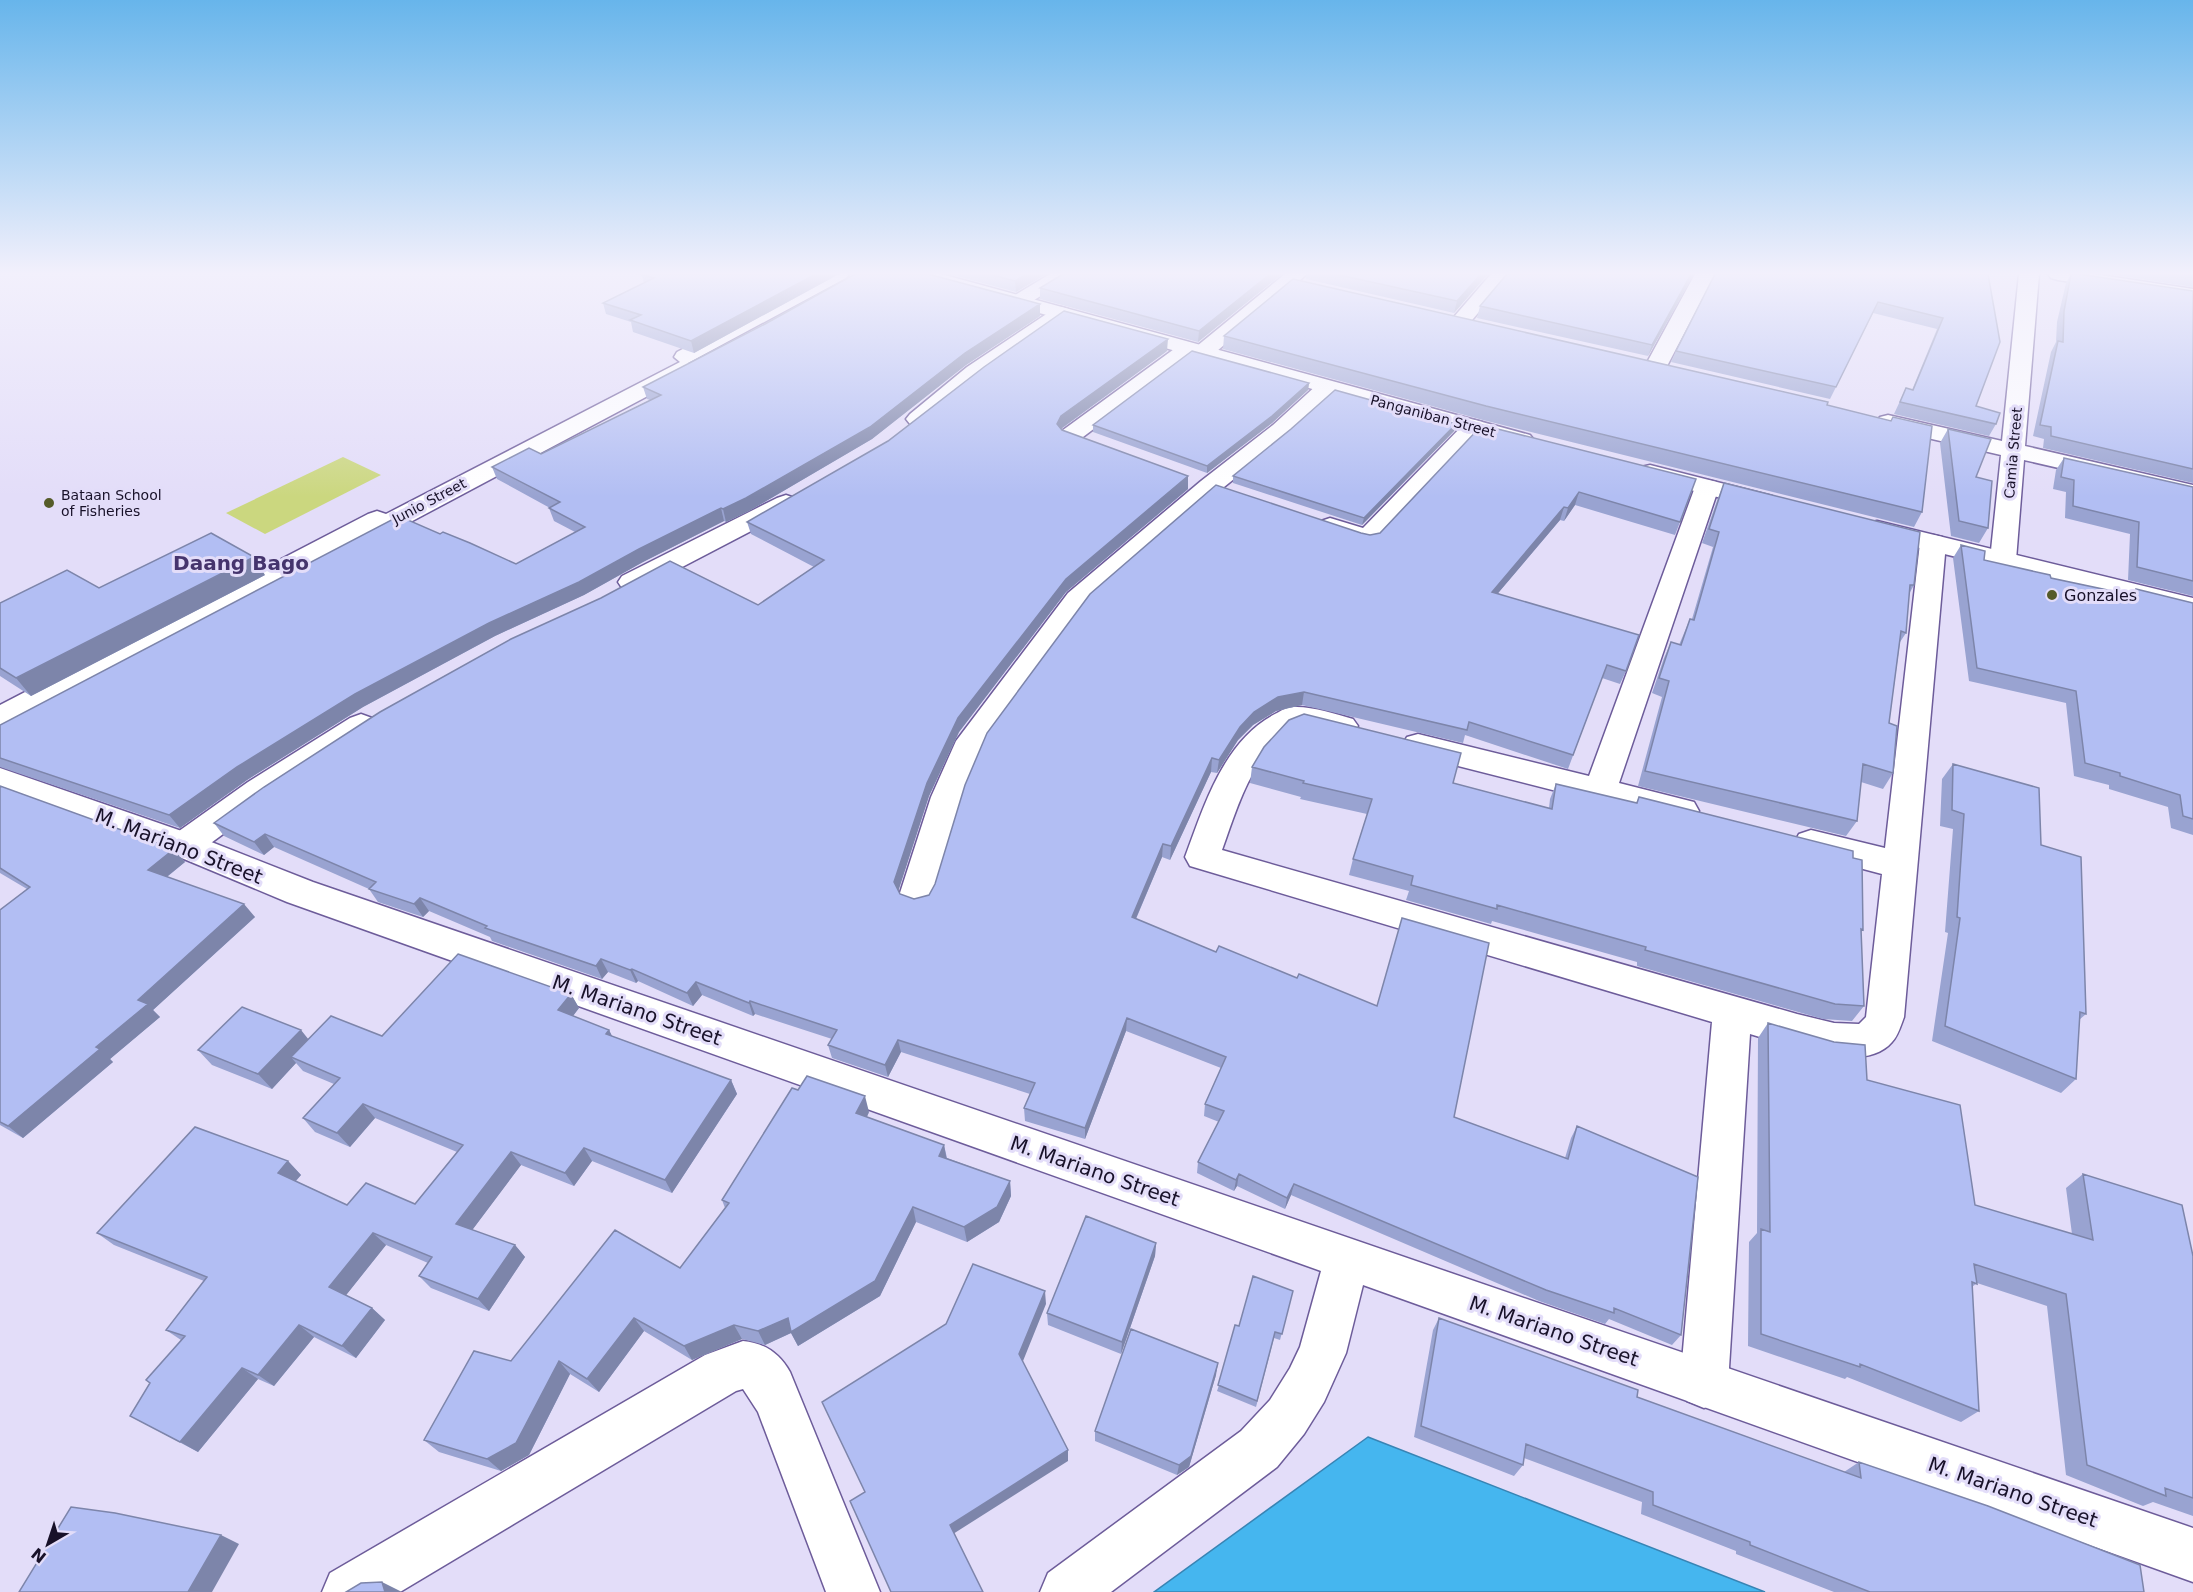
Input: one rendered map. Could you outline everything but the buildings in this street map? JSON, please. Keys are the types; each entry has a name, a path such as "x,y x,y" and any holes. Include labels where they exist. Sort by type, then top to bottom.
{"street":[{"name":"Junio Street","path":"0,718 699,348"},
{"name":"Junio Street","path":"0,728 721,348"},
{"path":"896,436 975,372 1010,348"},
{"name":"Panganiban Street","path":"1189,348 1327,388 1544,445"},
{"path":"1092,443 1071,435 1198,348"},
{"path":"1655,368 1666,348"},
{"name":"Camia Street","path":"2003,560 2022,348"},
{"path":"1632,362 1678,373"},
{"path":"917,896 944,806 960,764 972,741 1078,599 1210,486 1281,430 1327,388"},
{"path":"1863,416 2193,492"},
{"path":"1312,520 1368,538 1474,427"},
{"path":"1625,466 1786,506"},
{"path":"1600,790 1707,487"},
{"path":"614,592 759,518 808,490"},
{"path":"1854,523 2193,607"},
{"path":"1715,819 1301,717 1287,719 1278,725 1242,762 1224,798 1202,857 1814,1036 1856,1041 1878,1034 1883,1026 1886,1004 1933,543"},
{"path":"184,845 298,765 385,710"},
{"name":"M. Mariano Street","path":"0,780 184,845 300,892 2193,1555"},
{"path":"1784,836 1899,865"},
{"path":"1704,1384 1732,1013"},
{"path":"1067,1592 1259,1449 1287,1417 1307,1385 1322,1353 1347,1259"},
{"path":"349,1592 722,1372 748,1364 757,1367 768,1379 853,1592"}],"green space":[{"path":"343,457 381,475 265,534 226,513"}],"water":[{"path":"1368,1437 1765,1592 1154,1592"}],"place":[{"name":"Bataan School of Fisheries","path":"49,503"},
{"name":"Gonzales","path":"2052,595"}],"district":[{"name":"Daang Bago","path":"241,563"}]}
